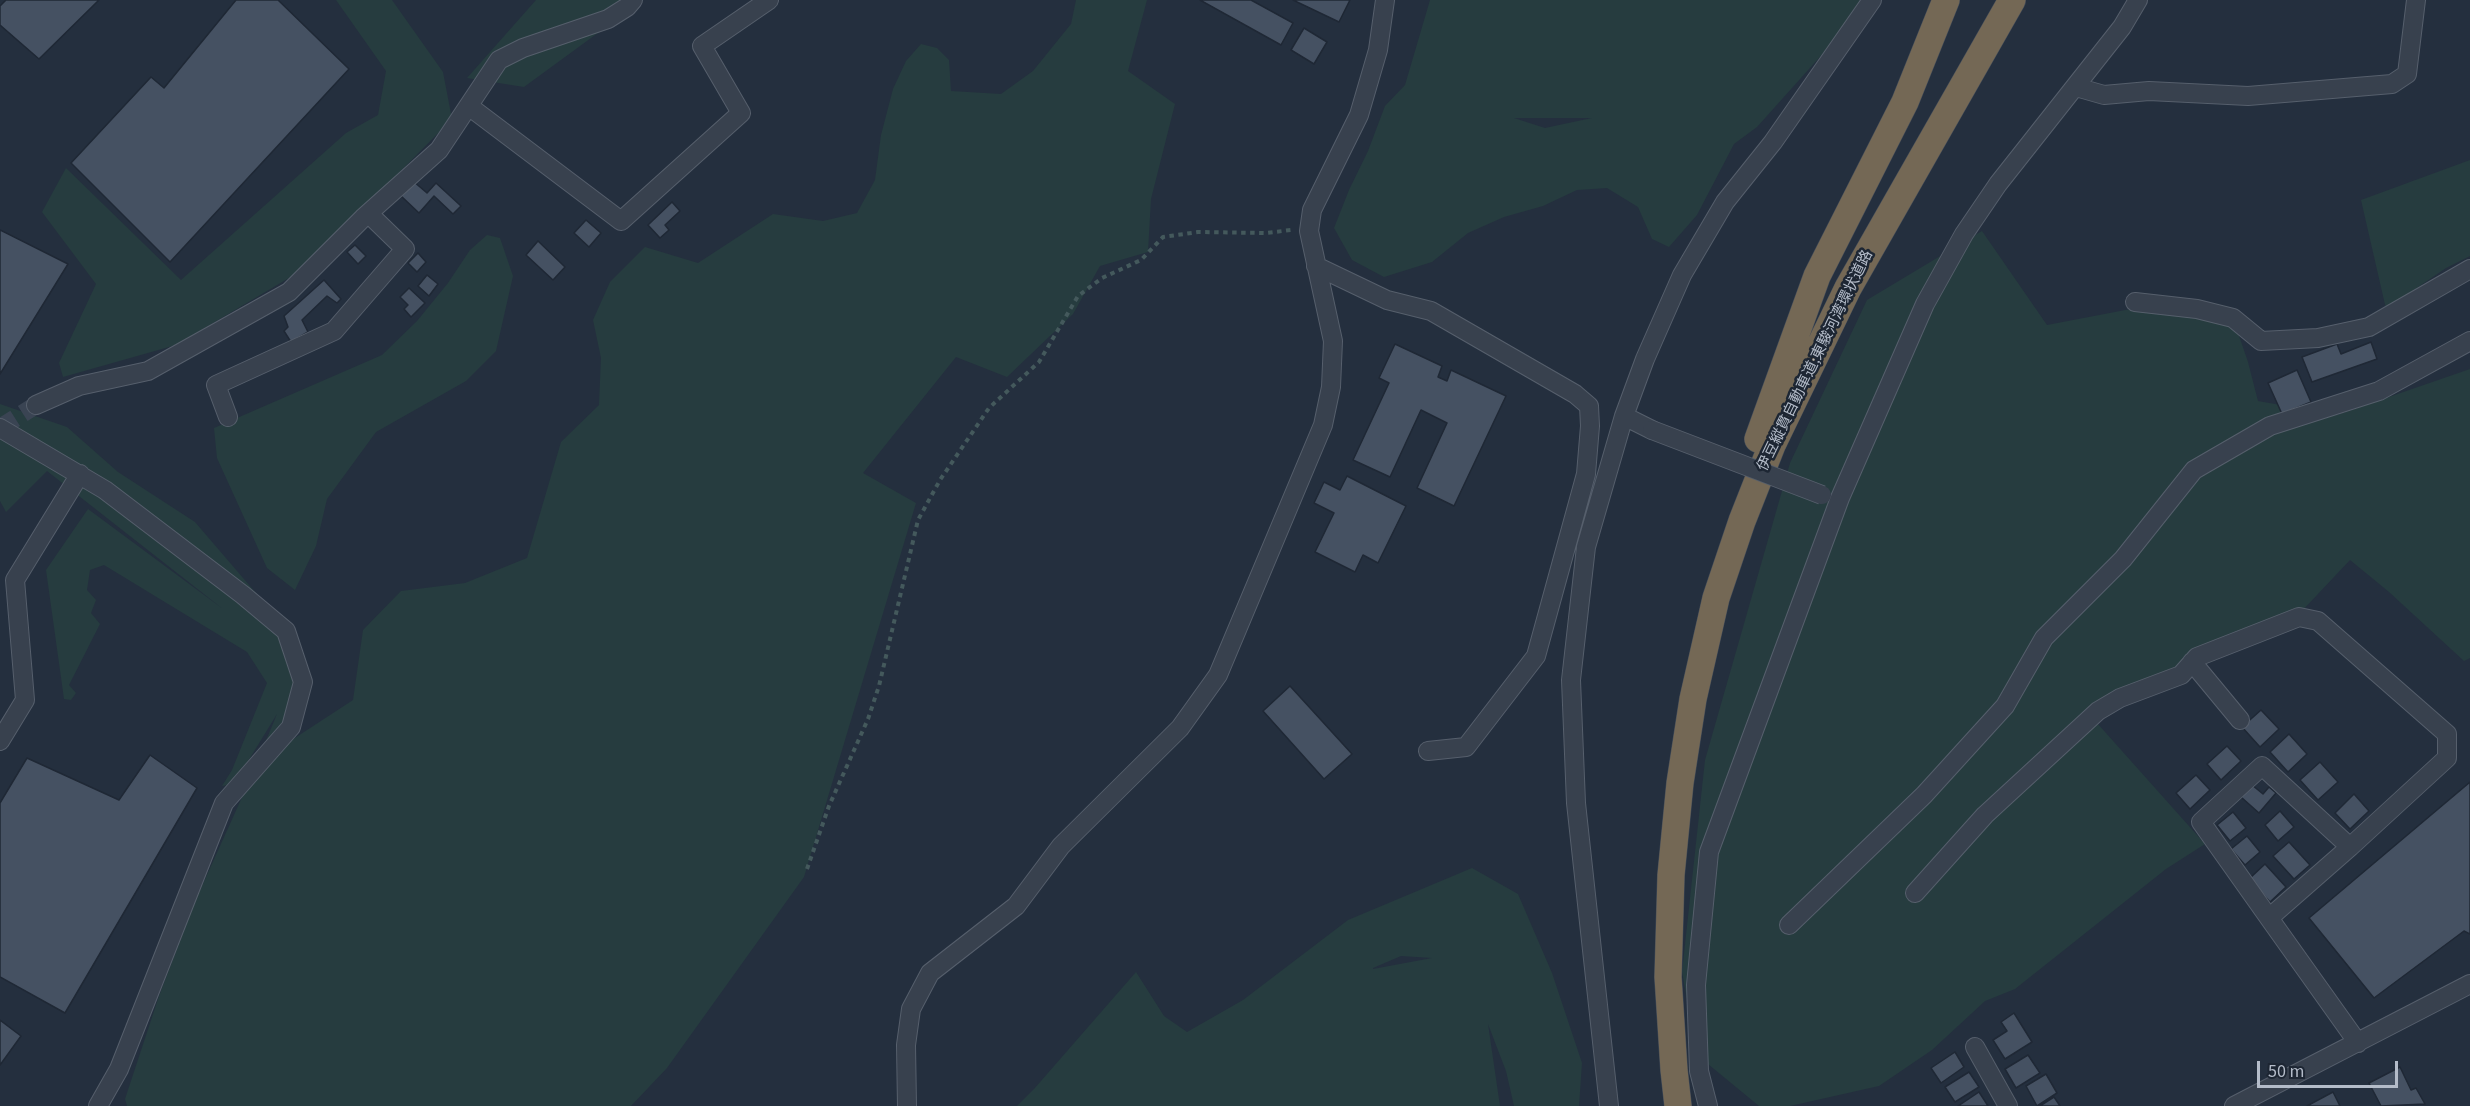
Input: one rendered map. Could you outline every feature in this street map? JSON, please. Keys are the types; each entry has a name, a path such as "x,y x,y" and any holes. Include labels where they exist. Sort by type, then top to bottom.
{"highway":[{"path":"1757,440 1817,276 1905,102 1946,0"},
{"name":"伊豆縦貫自動車道;東駿河湾環状道路","path":"1667,1106 1657,977 1661,871 1668,782 1680,697 1703,597 1728,514 1757,440 1836,279 1997,0"},
{"name":"伊豆縦貫自動車道;東駿河湾環状道路","path":"1678,1106 1668,977 1671,875 1680,783 1692,699 1716,598 1742,521 1772,445 1848,288 2012,0"},
{"path":"1964,82 2028,0"}],"street":[{"path":"36,405 80,386 148,371 289,292 439,150 499,60 523,48 608,19 627,7 633,0"},
{"path":"470,106 621,221 741,113 702,46 769,0"},
{"path":"907,1106 906,1045 910,1010 930,973 1016,906 1061,846 1180,728 1218,675 1323,425 1331,387 1333,341 1310,231 1312,210 1359,115 1378,50 1385,0"},
{"path":"1609,1106 1576,803 1571,680 1586,548 1624,416 1645,359 1682,275 1725,202 1773,142 1872,0"},
{"path":"1707,1106 1699,1071 1696,985 1709,852 1831,496 1889,382 1925,304 1964,234 1998,184 2122,27 2138,0"},
{"path":"2076,87 2104,95 2149,92 2248,96 2392,84 2408,74 2416,0"},
{"path":"228,417 216,385 334,331 405,249 369,214"},
{"path":"1316,266 1387,300 1431,311 1575,394 1588,406 1590,426 1587,474 1536,656 1466,747 1428,751"},
{"path":"2135,302 2197,309 2233,318 2261,341 2318,338 2369,327 2470,269"},
{"path":"1789,925 1924,795 2005,706 2044,638 2123,559 2194,470 2270,426 2379,391 2470,341"},
{"path":"1624,416 1652,430 1831,496"},
{"path":"0,428 80,474 124,504 243,595 286,631 303,682 291,727 224,803 119,1068 98,1106"},
{"path":"0,741 25,700 15,580 80,474"},
{"path":"1587,474 1608,478"},
{"path":"1916,893 1985,815 2026,780 2098,711 2120,698 2181,675 2197,657 2300,617 2318,621 2447,734 2447,758 2269,918"},
{"path":"2192,662 2240,720"},
{"path":"2350,847 2262,766 2201,822 2358,1043"},
{"path":"2234,1106 2470,984"},
{"path":"1975,1047 2008,1106"}],"path":[{"path":"807,869 829,807 868,719 879,686 918,520 940,480 989,408 1039,362 1078,296 1102,278 1141,260 1163,237 1198,232 1310,231"}],"green space":[{"path":"336,0 392,0 443,72 452,119 304,269 176,345 63,377 59,363 96,284 42,212 66,168 181,280 346,133 378,115 386,71"},
{"path":"536,0 643,0 524,87 467,78"},
{"path":"1076,0 1147,0 1128,71 1175,104 1151,199 1148,252 1100,266 1073,314 1007,377 956,357 863,473 916,503 804,877 667,1068 631,1106 127,1106 125,1099 159,996 197,897 277,714 234,784 222,786 232,770 267,683 247,652 104,565 90,570 87,590 96,600 91,613 100,624 69,685 76,693 71,700 64,699 46,570 88,509 223,609 47,471 6,512 0,501 0,404 67,427 118,472 195,522 286,628 305,679 278,749 353,700 363,630 401,591 465,583 527,558 561,442 599,405 601,358 593,320 610,282 645,247 698,263 773,214 823,221 857,213 875,180 881,135 893,89 906,61 921,44 937,48 949,60 951,91 1001,94 1033,71 1071,24"},
{"path":"1430,0 1860,0 1835,40 1757,127 1734,144 1697,215 1669,247 1652,239 1638,207 1607,188 1577,190 1543,206 1504,217 1468,233 1432,262 1384,277 1352,260 1334,228 1385,106 1405,85","holes":["1514,118 1592,118 1545,128"]},
{"path":"2470,160 2470,256 2446,268 2386,309 2361,200"},
{"path":"1982,231 2047,325 2141,307 2233,318 2258,401 2337,415 2470,369 2470,658 2464,661 2389,592 2350,560 2301,612 2089,714 2205,844 2166,869 2015,989 1985,1001 1932,1050 1879,1086 1790,1106 1759,1106 1697,1055 1682,972 1705,760 1790,463 1867,300"},
{"path":"487,235 500,238 513,276 496,351 466,381 376,432 327,499 316,546 295,590 267,568 217,458 214,428 382,355 417,321 448,283 470,250"},
{"path":"1472,868 1518,894 1552,973 1582,1063 1579,1106 1514,1106 1506,1071 1488,1024 1500,1106 1017,1106 1136,972 1164,1016 1187,1032 1243,1000 1348,920","holes":["1401,956 1432,958 1373,969"]}],"building":[{"path":"6,0 99,0 39,59 0,25 0,6"},
{"path":"236,0 278,0 349,69 170,262 71,163 151,77 164,88"},
{"path":"1200,0 1251,0 1293,23 1281,45"},
{"path":"1293,0 1350,0 1339,22"},
{"path":"1304,28 1327,42 1314,64 1291,50"},
{"path":"413,181 427,193 436,183 461,206 453,214 434,196 419,213 400,195"},
{"path":"672,202 680,211 665,225 669,230 660,238 648,225"},
{"path":"586,220 601,233 589,247 574,233"},
{"path":"0,230 68,264 0,374"},
{"path":"538,241 565,267 553,280 526,255"},
{"path":"355,245 366,256 358,264 347,252"},
{"path":"418,253 426,262 417,272 408,263"},
{"path":"427,275 438,284 429,296 418,286"},
{"path":"324,280 341,299 337,303 327,296 302,320 308,332 291,342 284,331 288,327 284,316"},
{"path":"409,288 425,303 411,317 404,309 408,305 400,297"},
{"path":"2371,342 2377,359 2312,382 2302,357 2337,344 2341,354"},
{"path":"1395,344 1442,366 1438,377 1447,381 1451,370 1506,396 1454,506 1417,488 1447,423 1421,410 1390,477 1353,460 1389,383 1379,378"},
{"path":"2297,370 2311,402 2282,414 2268,383"},
{"path":"1347,476 1406,506 1378,563 1363,555 1355,572 1315,552 1334,513 1314,503 1324,482 1340,490"},
{"path":"1290,686 1352,754 1324,779 1263,711"},
{"path":"2261,710 2279,729 2260,747 2242,727"},
{"path":"2289,734 2307,754 2288,772 2270,752"},
{"path":"2227,746 2241,761 2221,780 2207,764"},
{"path":"150,755 197,788 65,1013 0,977 0,803 27,758 119,800"},
{"path":"2320,762 2338,782 2318,800 2300,780"},
{"path":"2196,775 2210,790 2190,809 2176,793"},
{"path":"2470,782 2470,934 2464,931 2374,998 2309,918"},
{"path":"2252,785 2263,794 2269,787 2276,793 2259,813 2241,797"},
{"path":"2354,794 2369,811 2350,829 2335,813"},
{"path":"2280,811 2294,827 2278,841 2265,825"},
{"path":"2233,812 2246,828 2230,841 2217,825"},
{"path":"2247,836 2260,852 2245,865 2231,849"},
{"path":"2289,842 2310,865 2294,879 2273,856"},
{"path":"2265,864 2286,887 2270,902 2249,879"},
{"path":"2014,1013 2032,1042 2005,1059 1993,1040 2007,1031 2001,1022"},
{"path":"0,1020 21,1036 0,1065"},
{"path":"1955,1052 1964,1067 1941,1083 1931,1068"},
{"path":"2028,1055 2040,1073 2016,1088 2005,1069"},
{"path":"2400,1067 2411,1090 2416,1088 2425,1104 2381,1106 2369,1083"},
{"path":"1969,1072 1979,1087 1955,1102 1945,1087"},
{"path":"2046,1074 2057,1093 2037,1106 2026,1086"},
{"path":"1979,1092 1988,1106 1958,1106"},
{"path":"2333,1092 2340,1106 2307,1106"},
{"path":"2054,1097 2060,1106 2040,1106"}],"tunnel":[{"path":"0,428 36,405"}]}
